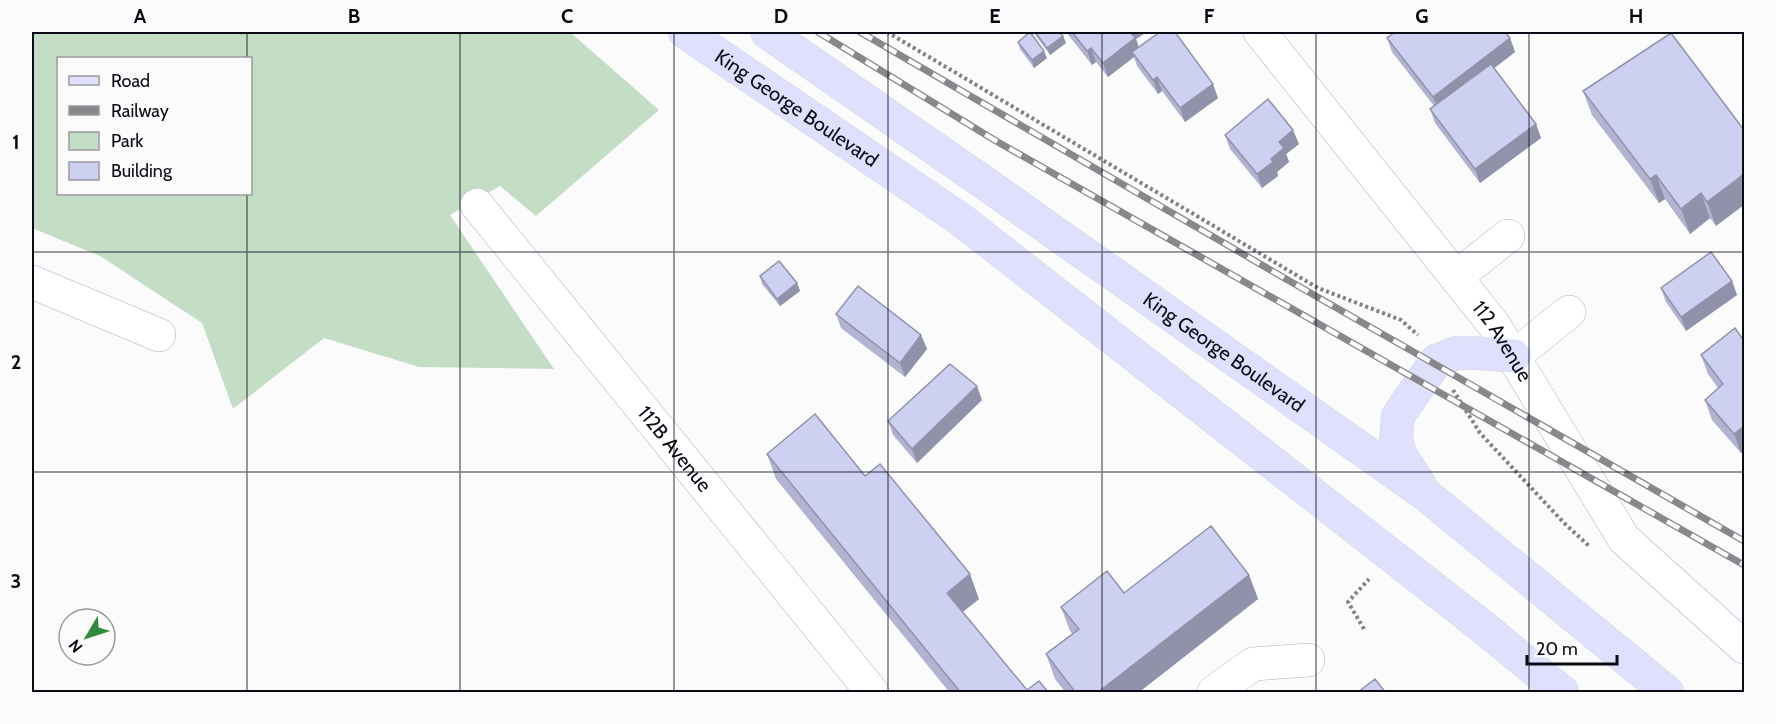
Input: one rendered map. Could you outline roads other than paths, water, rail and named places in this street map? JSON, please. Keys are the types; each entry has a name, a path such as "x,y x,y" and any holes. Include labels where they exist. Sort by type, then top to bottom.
{"main road":[{"name":"King George Boulevard","path":"685,32 960,219 1474,620 1562,693"},
{"name":"King George Boulevard","path":"766,32 1043,223 1425,494 1667,693"},
{"path":"1425,494 1401,456 1396,439 1398,416 1436,361 1457,354 1480,353 1514,356"}],"street":[{"name":"112 Avenue","path":"1260,32 1494,325 1624,539 1744,647"},
{"name":"112B Avenue","path":"477,205 872,693"},
{"path":"1456,277 1509,236"},
{"path":"32,282 159,335"},
{"path":"1514,356 1569,312"},
{"path":"1214,693 1253,664 1308,660"}],"railway":[{"path":"818,32 996,141 1744,565"},
{"path":"860,32 1744,541"}]}
